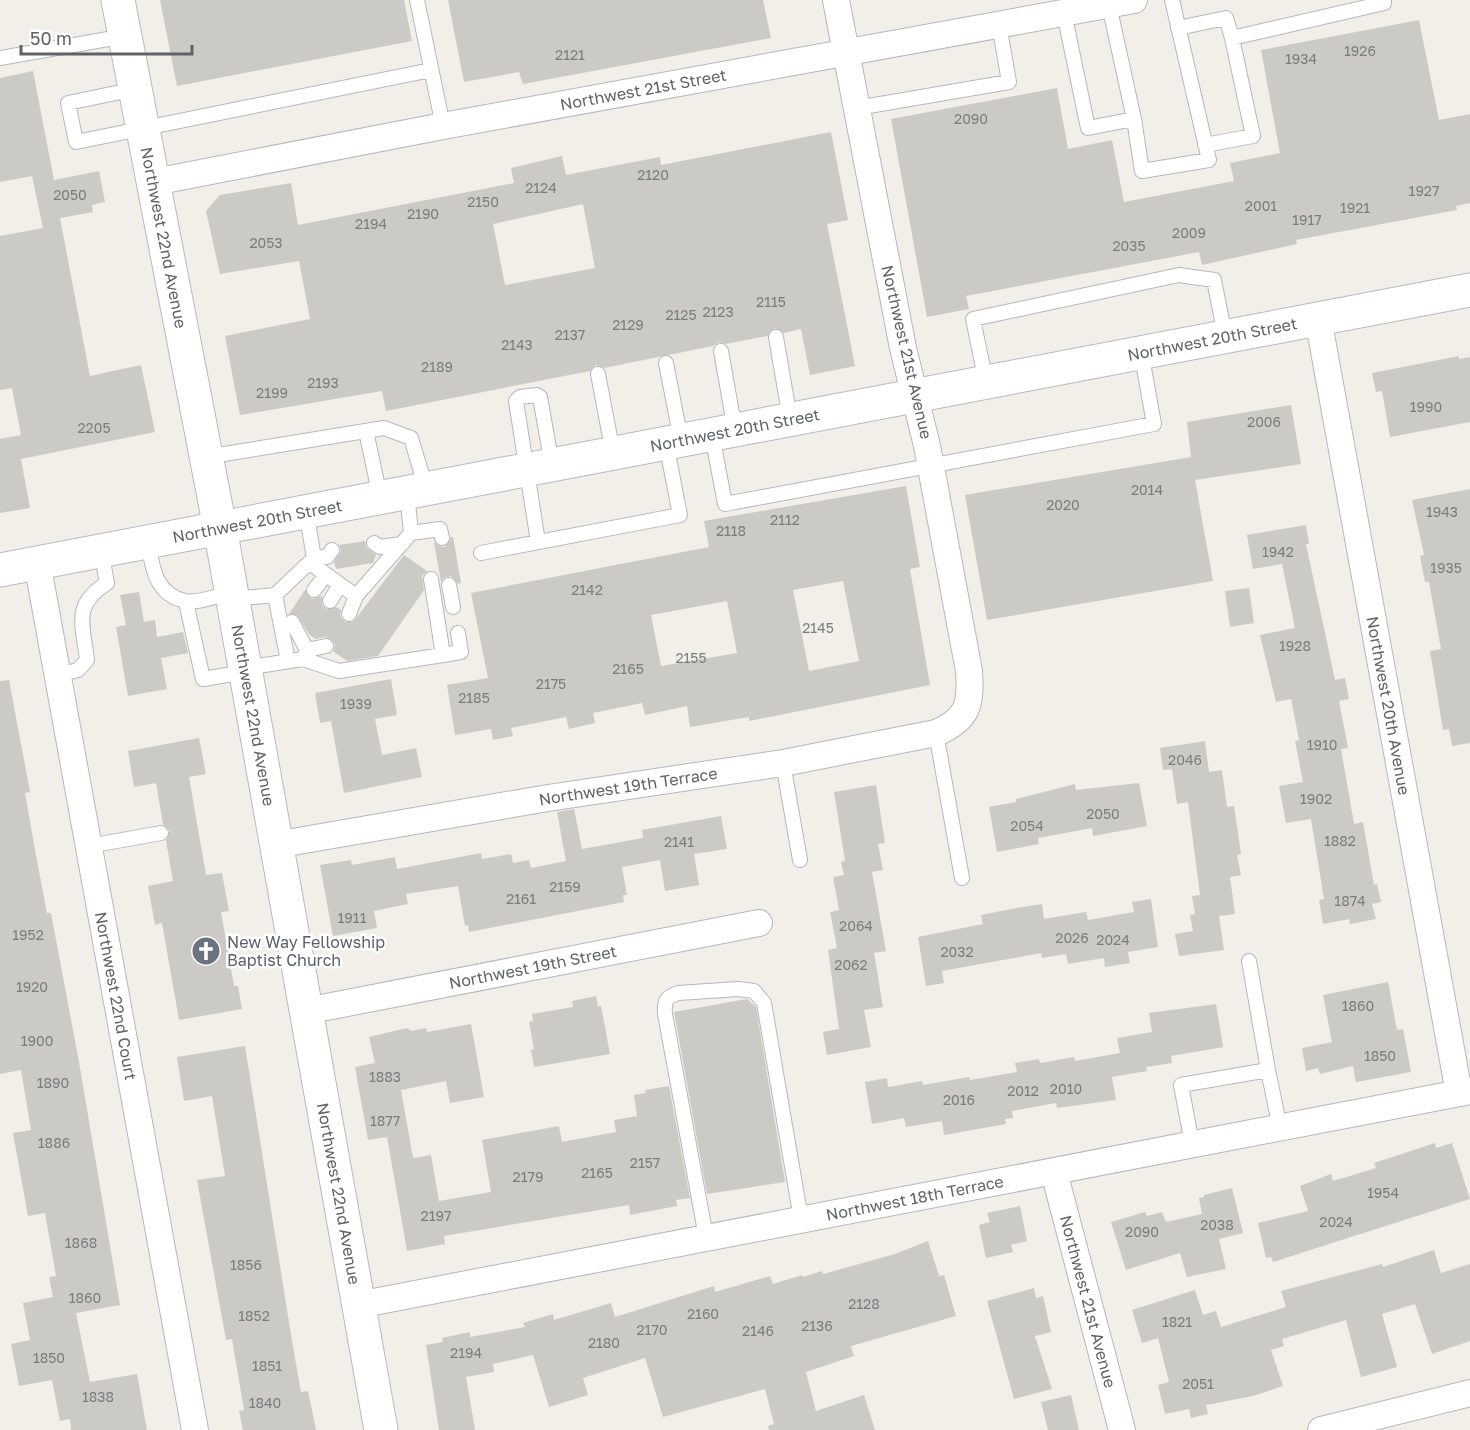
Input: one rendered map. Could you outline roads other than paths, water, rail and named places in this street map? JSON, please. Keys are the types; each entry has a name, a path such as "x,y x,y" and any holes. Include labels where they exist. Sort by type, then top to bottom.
{"main road":[{"name":"Northwest 22nd Avenue","path":"118,0 220,528 381,1430"},
{"name":"Northwest 20th Street","path":"0,570 1470,290"}],"street":[{"name":"Northwest 21st Avenue","path":"836,0 856,108 931,464 969,671 969,705"},
{"name":"Northwest 21st Street","path":"154,182 443,126 1134,0"},
{"name":"Northwest 20th Avenue","path":"1318,318 1465,1092"},
{"name":"Northwest 22nd Court","path":"37,562 195,1430"},
{"name":"Northwest 19th Terrace","path":"275,845 548,798 783,763 936,733 951,727 969,705"},
{"name":"Northwest 19th Street","path":"306,1011 759,923"},
{"name":"Northwest 18th Terrace","path":"358,1305 1465,1092"},
{"name":"Northwest 21st Avenue","path":"1054,1172 1122,1430"},
{"path":"1321,1430 1470,1393"}],"lane":[{"path":"417,0 443,126"},
{"path":"1109,5 1134,119 1142,171 1209,160 1172,0"},
{"path":"1232,38 1384,1"},
{"path":"1064,13 1088,128 1134,119"},
{"path":"1178,27 1226,18 1232,38 1253,136 1205,145"},
{"path":"856,108 1009,82 999,24"},
{"path":"0,58 125,36"},
{"path":"135,88 68,103 76,142 431,70"},
{"path":"986,382 973,319 1179,275 1214,280 1225,336"},
{"path":"776,337 790,419"},
{"path":"481,553 680,515 721,351"},
{"path":"666,363 725,504 1154,424 1141,352"},
{"path":"598,374 613,453"},
{"path":"206,457 384,428 411,438 404,492 411,533 385,571 356,596 349,614"},
{"path":"366,430 404,492"},
{"path":"538,467 538,542"},
{"path":"306,511 324,558 326,575 314,590"},
{"path":"411,533 440,529 442,538"},
{"path":"148,542 154,575 165,590 186,602 232,596 275,595 324,558"},
{"path":"376,548 398,552"},
{"path":"58,675 78,670 87,660 81,611 86,599 107,583 101,550"},
{"path":"326,575 356,596"},
{"path":"431,579 443,655"},
{"path":"330,601 340,585"},
{"path":"449,585 453,607"},
{"path":"275,595 288,661"},
{"path":"420,595 434,605"},
{"path":"186,602 203,679 288,661 326,646"},
{"path":"292,622 305,655 339,671 461,652 458,633"},
{"path":"305,655 307,633"},
{"path":"936,733 962,878"},
{"path":"783,763 800,860"},
{"path":"89,846 161,833"},
{"path":"1249,961 1280,1128"},
{"path":"706,1237 665,1014 664,1003 669,996 678,993 738,989 754,991 764,1003 801,1219"},
{"path":"1192,1144 1181,1085 1268,1070"}],"place":[{"name":"New Way Fellowship Baptist Church","path":"206,951"}]}
